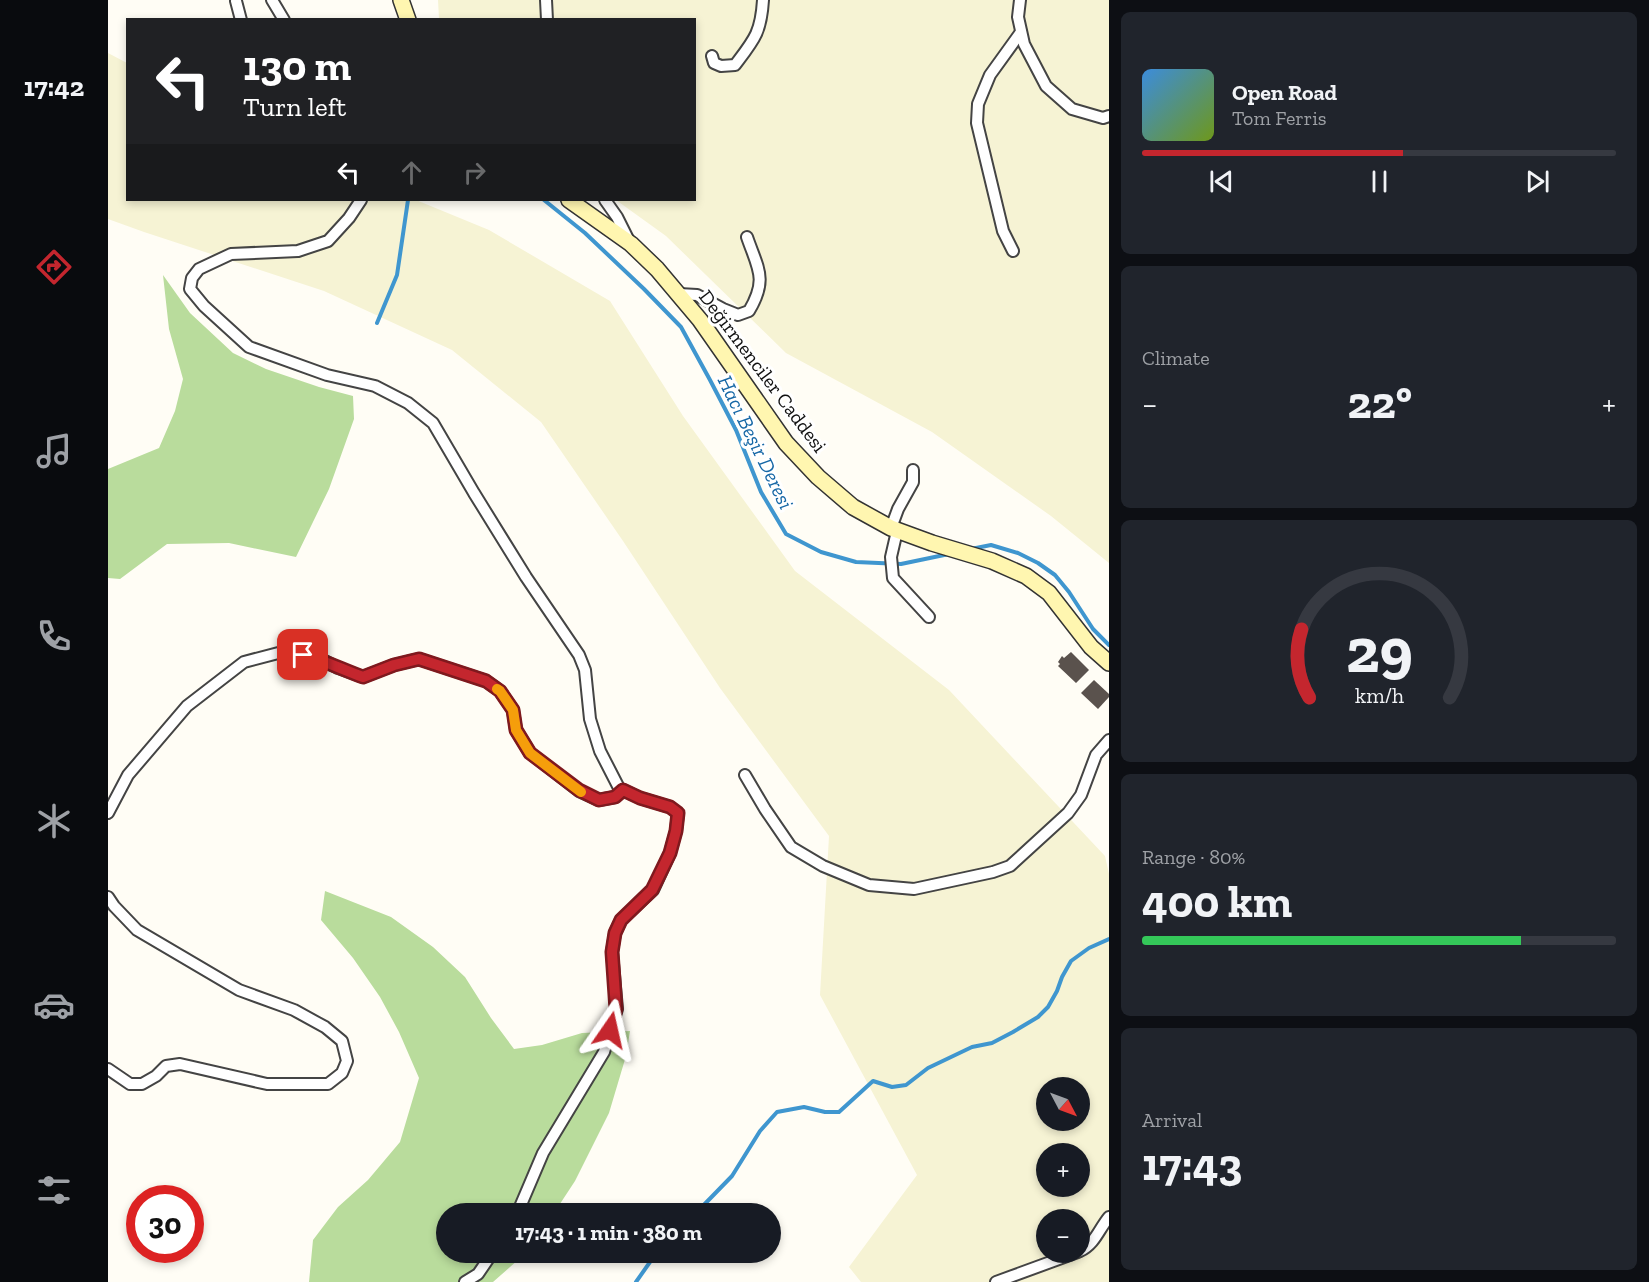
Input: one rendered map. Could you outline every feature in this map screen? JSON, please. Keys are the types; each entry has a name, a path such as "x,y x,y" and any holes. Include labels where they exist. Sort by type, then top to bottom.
{"main road":[{"path":"401,0 407,18"},
{"name":"Değirmenciler Caddesi","path":"570,201 631,244 657,269 700,321 786,443 818,477 853,507 894,530 992,561 1026,576 1048,593 1091,647 1109,663"}],"street":[{"path":"272,0 282,18"},
{"path":"546,0 547,18"},
{"path":"712,56 714,63 721,66 735,65 753,42 759,30 763,0"},
{"path":"1020,0 1018,17 1024,44 1046,86 1072,110 1103,118 1109,116"},
{"path":"236,1 240,18"},
{"path":"1013,251 1004,231 977,123 978,104 990,75 1021,32"},
{"path":"360,201 328,241 298,251 231,254 199,269 192,278 190,289 204,306 249,347 327,375 375,386 408,403 433,423 526,577 579,655 585,670 590,719 600,752 619,788 640,798 670,807 678,813 670,853 652,890 621,920 615,933 612,952 616,1009 604,1052 543,1153 522,1203"},
{"path":"606,201 631,244"},
{"path":"679,294 697,295 738,315 749,311 758,296 761,275 747,237"},
{"path":"913,470 913,482 898,509 894,530 891,557 893,578 929,617"},
{"path":"108,813 128,775 187,706 244,662 286,651 321,659 363,677 394,665 419,659 486,681 500,691 513,710 516,730 530,753 579,790 599,800 615,797 623,790"},
{"path":"745,776 791,847 823,866 869,885 914,889 993,872 1010,866 1068,813 1081,795 1096,755 1109,740"},
{"path":"108,897 137,930 238,990 294,1010 325,1027 342,1041 347,1061 342,1073 328,1084 267,1084 180,1064 166,1066 156,1076 142,1084 130,1084 108,1069"},
{"path":"1090,1244 1109,1217"},
{"path":"465,1282 478,1274 486,1263"},
{"path":"996,1282 1049,1263"}],"shaded area":[{"path":"438,0 1109,0 1109,563 1051,516 932,432 786,353 666,236 617,201 696,201 696,18 439,18"},
{"path":"108,53 126,62 126,201 418,201 489,230 610,301 683,416 795,571 949,690 1105,856 1109,874 1109,1282 861,1282 849,1267 917,1175 820,995 829,836 720,688 541,422 452,350 324,291 108,219"}],"green space":[{"path":"163,275 190,313 233,353 266,369 353,396 354,419 329,489 296,557 229,543 167,544 120,579 108,578 108,469 159,448 175,411 183,379 169,329"},
{"path":"325,891 391,917 433,947 465,977 514,1049 542,1045 582,1033 630,1031 626,1056 609,1113 575,1181 561,1203 436,1203 436,1263 515,1263 493,1282 309,1282 313,1240 338,1207 368,1180 400,1142 419,1078 399,1032 380,997 353,958 321,920"}],"building":[{"path":"1071,652 1089,670 1076,683 1058,666 1062,656 1064,658"},
{"path":"1094,680 1109,694 1098,709 1081,693"}],"waterway":[{"name":"Hacı Beşir Deresi","path":"377,323 397,275 408,201"},
{"name":"Hacı Beşir Deresi","path":"545,201 585,233 681,327 736,430 761,492 786,534 821,552 856,562 901,564 949,554"},
{"name":"Hacı Beşir Deresi","path":"971,549 991,545 1018,553 1038,563 1055,575 1093,629 1109,645"},
{"path":"706,1203 732,1176 760,1131 777,1112 804,1107 825,1112 839,1112 873,1081 892,1087 906,1085 928,1068 972,1047 992,1043 1038,1017 1048,1007 1071,961 1089,948 1109,939"},
{"path":"636,1282 649,1263"}],"slow traffic":[{"path":"497,689 513,710 516,730 530,753 581,792"}],"route":[{"path":"303,655 321,659 363,677 394,665 419,659 486,681 500,691 513,710 516,730 530,753 579,790 599,800 615,797 623,790 670,807 678,813 670,853 652,890 621,920 615,933 612,952 616,1009 610,1030"}]}
